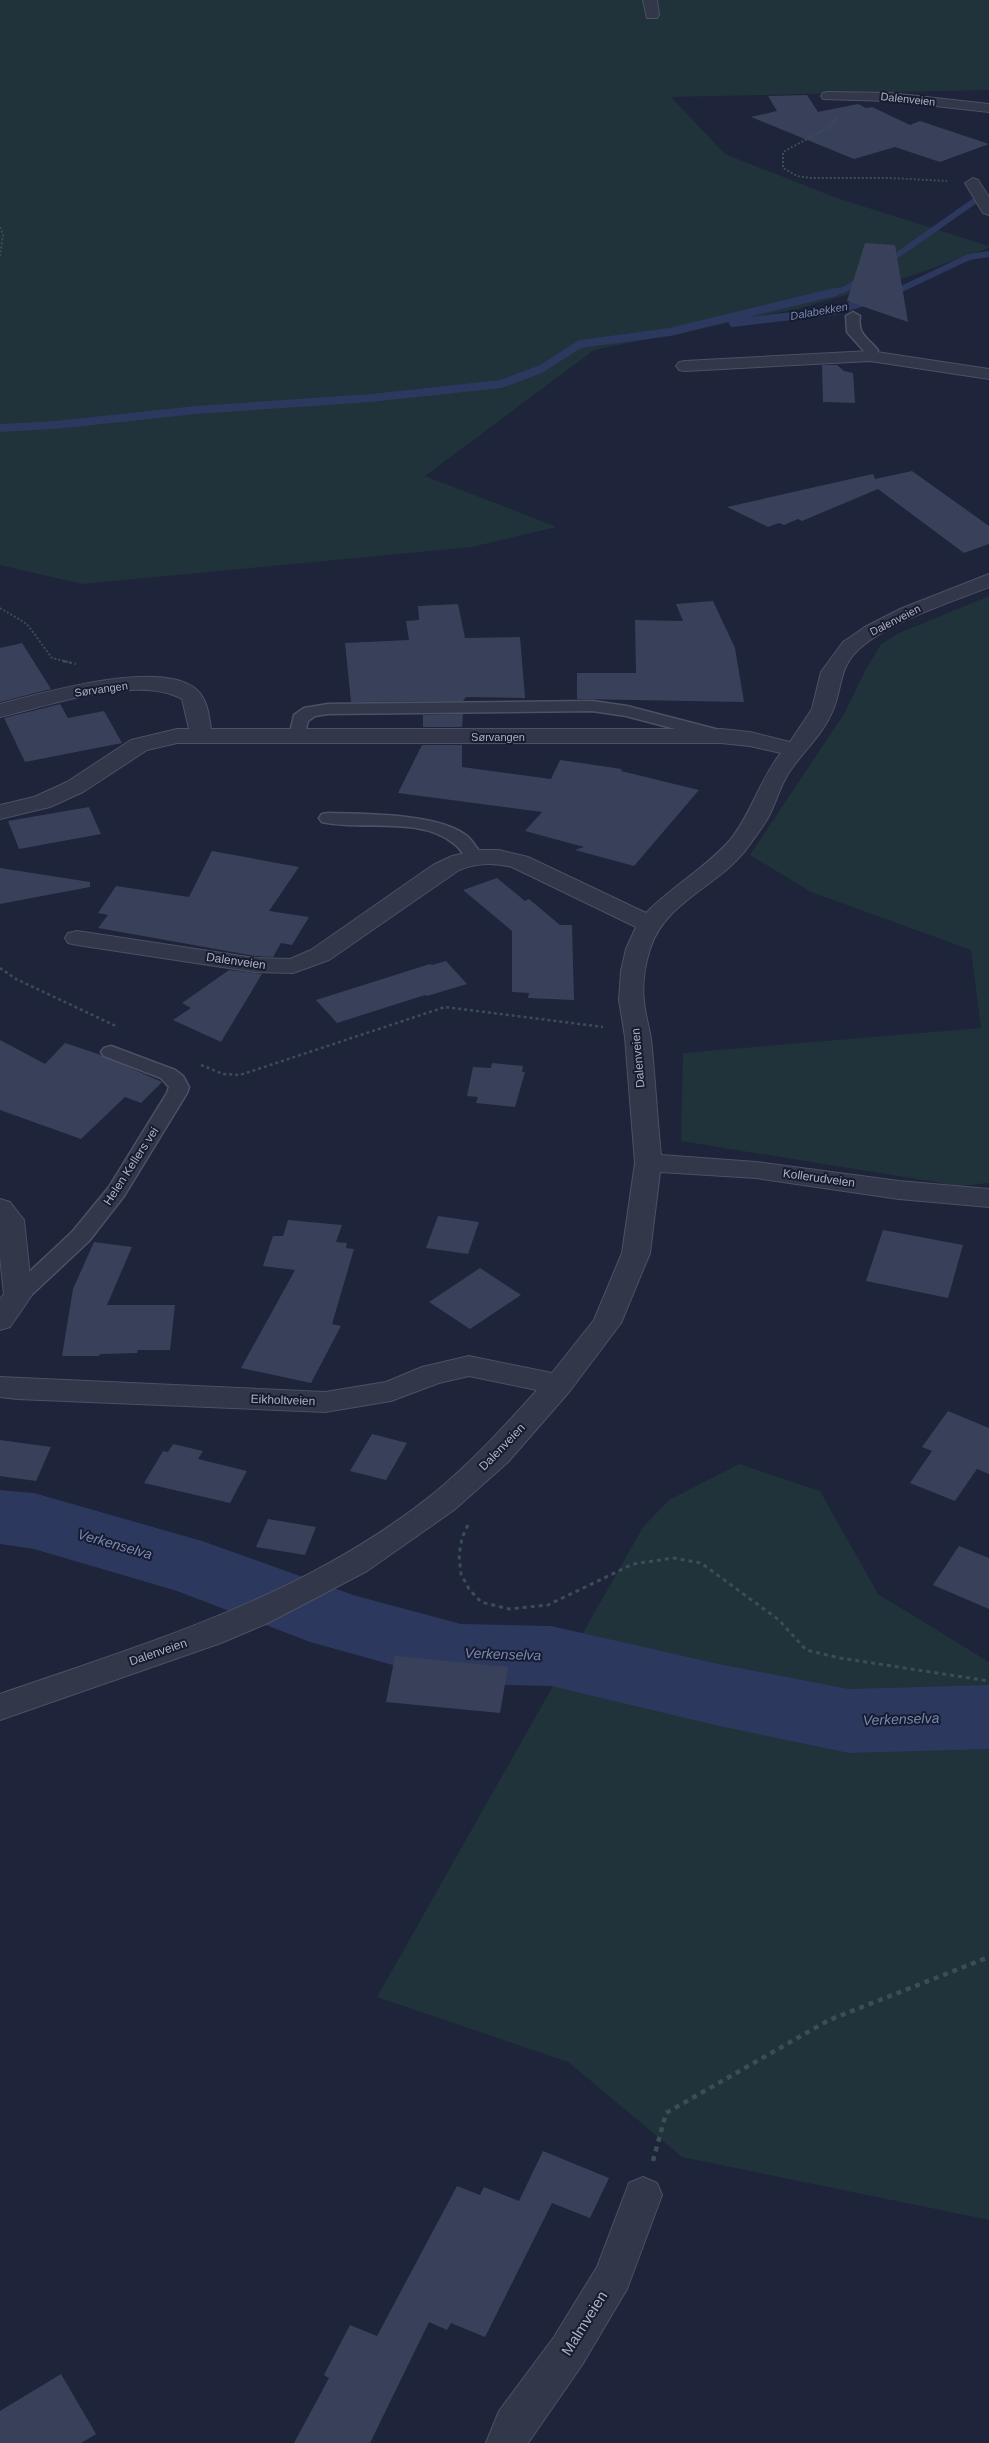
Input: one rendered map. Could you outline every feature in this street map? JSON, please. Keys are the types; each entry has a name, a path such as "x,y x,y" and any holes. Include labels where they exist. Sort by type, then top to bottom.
{"street":[{"path":"650,0 652,15"},
{"name":"Dalenveien","path":"828,96 890,97 989,108"},
{"path":"973,183 989,210"},
{"path":"685,366 870,356 989,374"},
{"name":"Dalenveien","path":"0,1707 210,1634 308,1589 356,1562 400,1534 451,1496 497,1454 559,1385 608,1323 636,1253 648,1163 638,1037 632,1000 633,971 638,949 649,924 668,904 698,882 738,845 757,817 777,773 808,734 823,709 832,672 839,659 850,646 872,631 907,613 989,580"},
{"name":"Sørvangen","path":"0,711 97,688 151,683 165,685 189,694 194,701 201,736"},
{"name":"Sørvangen","path":"0,812 42,802 75,787 139,745 177,736 722,736 794,750"},
{"name":"Dalenveien","path":"77,938 255,965 293,966 320,955 441,870 474,857 504,857 520,862 649,924"},
{"name":"Kollerudveien","path":"648,1163 756,1170 899,1190 989,1198"},
{"path":"0,1208 10,1220 18,1295"},
{"name":"Helen Kellers vei","path":"0,1320 18,1295"},
{"name":"Eikholtveien","path":"0,1387 325,1402 391,1392 432,1374 469,1366 559,1385"},
{"name":"Malmveien","path":"507,2443 514,2425 568,2351 613,2276 643,2194"}],"lane":[{"path":"853,316 851,326 854,334 871,350 870,356"},
{"path":"297,737 300,720 310,712 328,709 592,706 627,711 722,736"},
{"path":"328,818 397,822 434,828 459,838 474,857"},
{"name":"Helen Kellers vei","path":"18,1295 81,1236 117,1191 179,1087 176,1080 168,1074 111,1052"}],"path":[{"path":"835,113 836,118 829,127 783,152 783,168 796,176 812,178 891,178 973,183"},
{"path":"0,227 3,235 0,257"},
{"path":"0,608 27,624 52,658 77,664"},
{"path":"0,968 16,979 121,1028"},
{"path":"199,1064 223,1074 240,1074 445,1007 590,1028 607,1026"},
{"path":"451,1496 468,1505 470,1521 462,1538 459,1555 461,1574 469,1589 481,1602 508,1609 548,1605 633,1564 674,1558 701,1563 779,1620 806,1650 840,1658 989,1681"},
{"path":"643,2194 666,2113 829,2020 989,1957"}],"shaded area":[{"path":"0,0 989,0 989,90 671,97 725,154 834,197 989,246 989,248 905,278 801,308 594,350 425,476 557,527 472,547 82,584 0,565"},
{"path":"989,596 989,1183 960,1186 681,1141 683,1053 981,1028 971,950 811,892 750,855 844,714 865,671 881,644 899,633"},
{"path":"739,1464 820,1491 878,1594 989,1662 989,2220 682,2157 568,2062 377,1997 643,1527 669,1500"}],"building":[{"path":"807,95 818,112 858,104 866,108 872,107 910,125 920,121 989,144 940,162 895,147 854,159 751,117 777,111 768,96"},
{"path":"865,243 895,245 908,322 847,301"},
{"path":"822,365 837,365 844,371 853,373 855,403 823,402"},
{"path":"912,471 989,526 989,544 964,553 878,489 802,521 798,519 784,525 779,523 768,527 727,507 873,474 875,479"},
{"path":"713,601 735,648 744,702 577,699 577,673 636,673 635,620 683,621 676,604"},
{"path":"458,604 465,638 520,637 525,698 466,697 463,701 351,702 345,643 409,640 406,621 419,620 418,606"},
{"path":"22,643 51,689 0,702 0,648"},
{"path":"60,704 68,718 104,711 122,743 25,762 4,718"},
{"path":"463,714 462,727 423,727 423,715"},
{"path":"422,745 462,745 462,767 551,779 560,760 622,769 621,771 699,790 634,866 575,850 584,847 525,831 542,812 398,793"},
{"path":"89,807 101,834 19,849 8,821"},
{"path":"212,851 299,867 269,911 309,917 292,945 281,943 273,957 255,956 98,928 108,915 98,913 116,886 189,897"},
{"path":"0,868 90,882 90,887 0,904"},
{"path":"497,878 525,901 529,899 560,925 572,925 574,1000 528,998 529,993 512,992 512,931 463,890"},
{"path":"446,961 467,984 425,995 337,1023 316,1000 430,964"},
{"path":"229,970 262,974 221,1042 173,1020 191,1008 182,1003"},
{"path":"0,1040 45,1064 65,1043 101,1055 162,1082 141,1103 125,1097 81,1139 0,1110"},
{"path":"492,1063 523,1066 522,1072 525,1072 515,1107 476,1103 478,1097 467,1096 473,1067 491,1068"},
{"path":"438,1216 479,1222 468,1254 426,1248"},
{"path":"288,1220 342,1225 336,1242 347,1243 346,1248 354,1249 332,1324 341,1326 311,1383 241,1368 295,1270 263,1266 273,1236 283,1236"},
{"path":"883,1230 963,1245 948,1298 866,1281"},
{"path":"94,1242 132,1247 107,1305 175,1305 170,1350 138,1350 137,1353 100,1354 99,1356 62,1356 73,1289"},
{"path":"480,1268 521,1295 470,1329 429,1302"},
{"path":"948,1411 989,1428 989,1474 977,1469 955,1501 910,1483 932,1451 922,1447"},
{"path":"372,1434 407,1443 386,1480 350,1471"},
{"path":"0,1440 51,1447 36,1481 0,1476"},
{"path":"173,1444 203,1451 198,1459 247,1471 230,1503 144,1483 163,1451 168,1452"},
{"path":"268,1519 316,1527 305,1555 256,1547"},
{"path":"959,1546 989,1558 989,1609 933,1585"},
{"path":"395,1656 508,1667 500,1713 386,1702"},
{"path":"543,2151 609,2178 590,2218 552,2203 485,2337 451,2323 447,2330 429,2322 370,2443 294,2443 329,2378 324,2375 350,2325 377,2336 457,2186 480,2195 484,2187 519,2201"},
{"path":"61,2374 96,2434 81,2443 0,2443 0,2411"}],"waterway":[{"path":"886,263 976,200 989,199"},
{"name":"Dalabekken","path":"893,293 969,257 989,254"},
{"path":"830,293 844,290 864,277"},
{"path":"0,428 55,425 196,410 371,398 501,384 541,369 580,344 670,332 835,292"},
{"name":"Dalabekken","path":"890,295 896,292"},
{"name":"Dalabekken","path":"733,323 834,311 872,300"},
{"name":"Verkenselva","path":"0,1517 34,1521 202,1570 338,1621 461,1654 551,1656 719,1695 849,1721 989,1717"}]}
